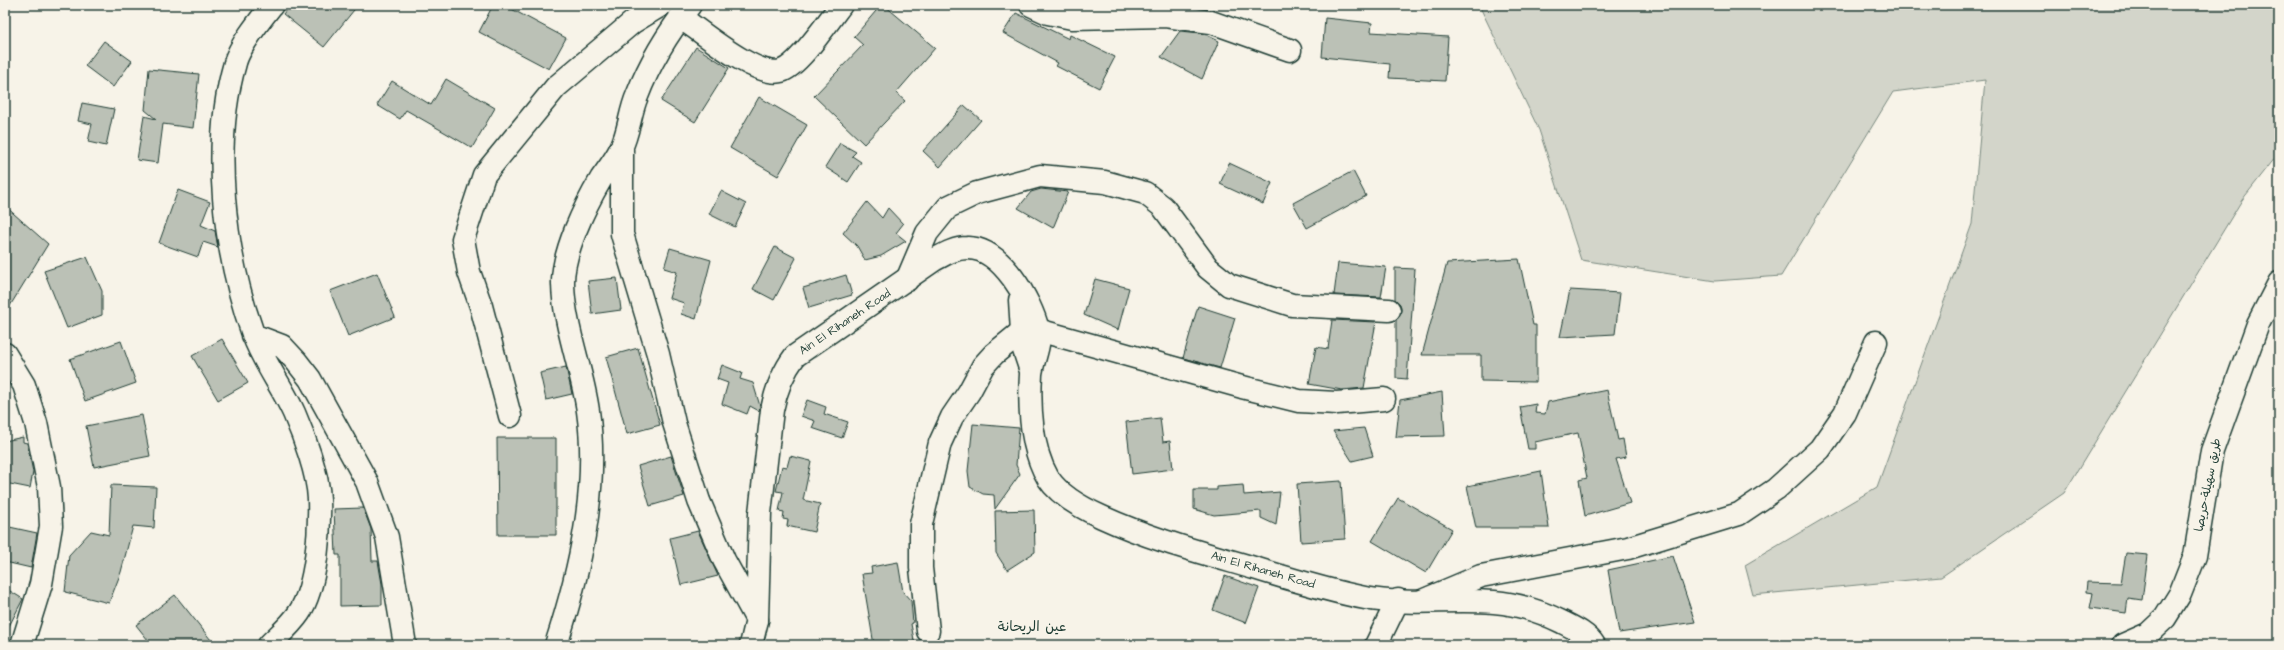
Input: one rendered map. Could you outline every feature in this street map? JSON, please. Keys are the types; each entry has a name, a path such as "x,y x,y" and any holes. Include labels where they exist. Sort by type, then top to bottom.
{"street":[{"path":"269,645 300,612 311,589 315,568 319,498 314,471 294,413 253,335 228,235 223,151 227,106 235,61 259,21 272,5"},
{"path":"510,416 481,306 469,272 463,239 484,174 556,87 633,22 661,5"},
{"path":"556,645 567,611 580,552 590,488 588,411 571,341 563,283 569,251 583,216 592,196 622,146 636,97 661,42 685,11 744,62 761,70 781,71 800,57 841,5"},
{"path":"1031,5 1048,14 1072,18 1165,16 1211,22 1290,50"},
{"path":"622,146 622,234 658,354 674,423 699,502 724,560 757,620"},
{"path":"907,280 927,233 948,207 977,193 1040,176 1105,182 1145,193 1163,207 1208,268 1230,285 1292,305 1389,310"},
{"name":"Ain El Rihaneh Road","path":"751,645 757,620 760,513 770,425 775,394 786,368 795,356 934,260 953,250 968,248 985,251 999,262 1020,287 1030,338 1031,371 1029,411 1041,461 1049,479 1069,498 1100,516 1149,535 1207,554 1367,598 1422,601 1495,602 1520,606 1548,616 1577,629 1594,645"},
{"name":"طريق سهيلة-حريصا","path":"2123,645 2148,634 2165,618 2180,594 2195,556 2212,451 2258,324 2279,283"},
{"path":"253,335 282,346 310,379 367,482 387,537 405,645"},
{"path":"928,631 921,568 921,524 936,457 940,443 952,417 969,392 983,366 994,354 1030,338 1062,337 1085,342 1242,387 1299,401 1336,403 1384,400"},
{"path":"1422,601 1481,576 1628,548 1685,532 1739,514 1776,489 1820,449 1845,413 1876,342"},
{"path":"5,354 24,385 36,423 49,495 50,533 40,584 22,645"},
{"path":"1376,645 1398,600"}],"shaded area":[{"path":"1479,5 2279,5 2279,153 2242,200 2064,493 1941,577 1753,595 1745,565 1877,487 1972,224 1985,80 1893,92 1781,276 1715,281 1581,260 1539,130"}],"building":[{"path":"290,5 358,5 324,47 283,14"},
{"path":"493,5 504,5 566,38 549,69 479,32"},
{"path":"881,5 884,5 935,48 896,93 905,101 864,144 814,96 863,45 854,37"},
{"path":"1016,13 1069,39 1070,35 1115,57 1099,88 1056,66 1058,63 1003,33"},
{"path":"1325,18 1372,23 1371,32 1448,37 1445,81 1389,78 1390,64 1322,57"},
{"path":"1180,31 1202,33 1219,41 1202,79 1161,57"},
{"path":"104,41 132,61 113,87 85,66"},
{"path":"696,47 729,68 695,122 661,101"},
{"path":"149,69 199,74 193,128 163,124 158,163 137,160 144,116 156,119 145,110"},
{"path":"446,79 495,108 472,148 406,110 400,119 377,105 392,81 431,105"},
{"path":"759,97 807,125 778,176 730,148"},
{"path":"82,103 114,109 106,146 88,142 92,124 78,121"},
{"path":"964,105 981,120 940,167 923,151"},
{"path":"840,143 856,152 852,156 861,162 848,182 825,167"},
{"path":"1229,163 1272,183 1263,204 1220,184"},
{"path":"1353,171 1366,196 1307,228 1293,203"},
{"path":"1041,189 1068,192 1053,228 1018,208 1031,192"},
{"path":"178,190 210,202 201,225 215,231 218,247 203,242 198,257 159,243"},
{"path":"721,191 746,204 735,227 709,214"},
{"path":"867,202 882,218 888,208 903,224 896,233 906,241 881,256 865,260 857,246 843,233"},
{"path":"5,206 48,244 5,314"},
{"path":"775,247 796,258 774,300 753,289"},
{"path":"670,248 711,260 696,319 681,314 684,303 669,298 677,272 664,268"},
{"path":"87,257 102,291 102,315 67,328 44,271"},
{"path":"1519,259 1533,325 1536,325 1536,382 1481,381 1481,355 1422,355 1447,263"},
{"path":"1338,263 1386,267 1381,297 1334,295"},
{"path":"1395,268 1415,269 1407,379 1396,378 1396,320 1401,310 1400,304 1395,299"},
{"path":"377,273 395,317 348,336 330,291"},
{"path":"846,275 852,295 809,308 803,288"},
{"path":"617,278 621,310 592,314 588,281"},
{"path":"1095,279 1129,288 1118,330 1084,315"},
{"path":"1570,290 1620,293 1615,334 1560,337"},
{"path":"1198,306 1235,318 1220,368 1183,358"},
{"path":"1332,320 1376,322 1364,388 1342,390 1309,384 1316,347 1328,349"},
{"path":"222,339 248,383 218,400 192,356"},
{"path":"121,341 136,383 85,401 70,359"},
{"path":"638,348 660,425 627,434 606,357"},
{"path":"722,365 742,373 740,379 753,383 760,406 759,411 750,406 747,414 722,404 728,383 717,379"},
{"path":"566,367 572,394 546,400 540,373"},
{"path":"1607,390 1618,440 1623,439 1626,457 1616,459 1630,503 1585,516 1579,480 1587,478 1578,433 1535,442 1535,449 1528,449 1520,407 1536,404 1535,413 1545,414 1548,402"},
{"path":"1442,392 1445,436 1396,437 1400,400"},
{"path":"807,400 826,407 824,414 848,422 842,438 812,428 815,421 801,416"},
{"path":"142,415 150,456 94,467 86,426"},
{"path":"1160,418 1163,442 1170,441 1173,469 1132,474 1126,422"},
{"path":"973,424 1019,428 1016,465 1020,474 995,509 994,495 983,494 970,487 968,471"},
{"path":"1364,428 1373,456 1352,461 1333,431"},
{"path":"23,437 23,442 27,443 33,472 30,488 5,483 5,441"},
{"path":"497,438 556,438 556,535 498,535"},
{"path":"671,456 684,496 650,506 638,466"},
{"path":"790,456 811,461 803,500 820,504 814,532 787,526 788,520 783,519 784,512 779,511 783,492 776,491 782,466 787,467"},
{"path":"1541,471 1549,528 1476,528 1467,486"},
{"path":"1341,481 1345,539 1301,542 1297,484"},
{"path":"111,485 156,487 154,528 133,526 121,572 109,603 65,592 69,555 91,531 109,535"},
{"path":"1243,485 1244,495 1280,492 1276,525 1261,518 1261,511 1214,515 1194,509 1194,490 1217,490 1217,487"},
{"path":"1398,498 1452,529 1426,573 1372,541"},
{"path":"363,508 371,529 372,561 378,561 382,584 382,605 340,606 340,555 336,555 334,509"},
{"path":"1034,510 1035,552 1007,570 996,553 995,511"},
{"path":"5,526 37,533 31,568 5,562"},
{"path":"698,531 718,576 681,585 670,538"},
{"path":"2126,553 2148,555 2142,600 2128,598 2126,613 2090,608 2093,593 2086,592 2087,582 2121,583"},
{"path":"1673,556 1695,622 1619,633 1608,570"},
{"path":"898,562 903,592 911,601 913,623 911,624 915,645 874,645 862,574 872,573 871,567"},
{"path":"1225,576 1259,588 1246,623 1213,610"},
{"path":"5,588 23,599 5,634"},
{"path":"175,595 215,645 152,645 136,625"}],"district":[{"name":"عين الريحانة","path":"1032,627"}]}
